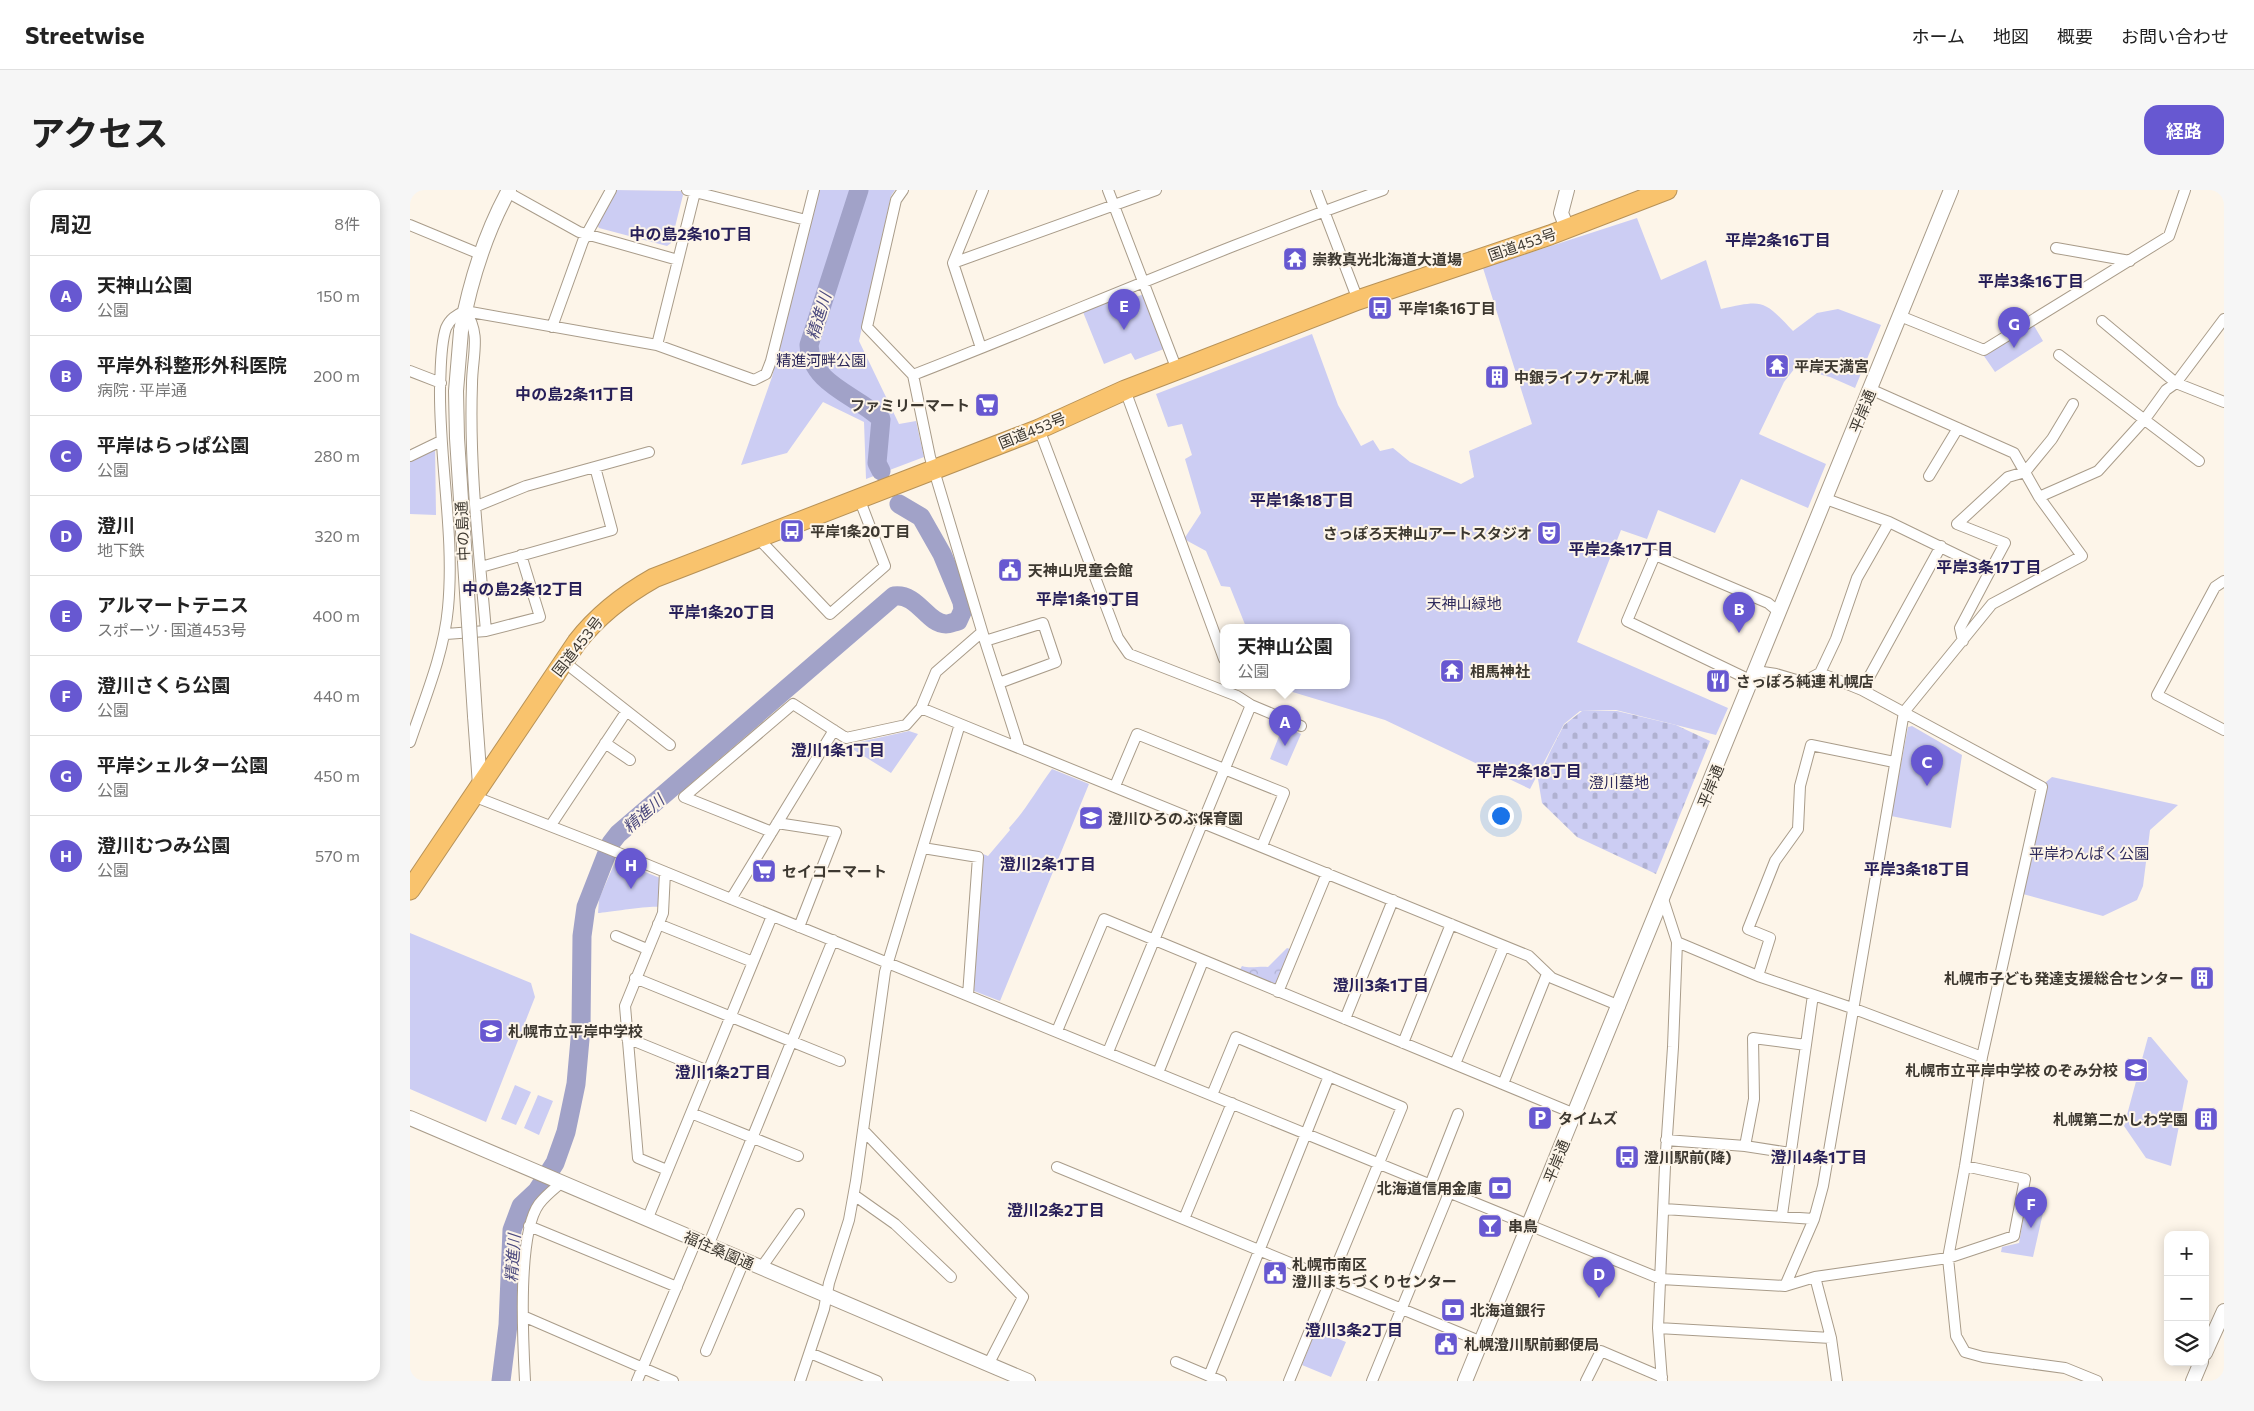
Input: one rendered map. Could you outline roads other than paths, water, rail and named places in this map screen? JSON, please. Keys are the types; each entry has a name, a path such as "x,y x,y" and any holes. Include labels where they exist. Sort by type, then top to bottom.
{"highway":[{"name":"国道453号","path":"477,790 563,661 590,626 631,591 666,573 1039,429 1125,390 1358,300 1567,228 1667,190"},
{"path":"410,890 477,790"}],"street":[{"path":"552,327 586,235 611,190"},
{"path":"410,742 446,634 450,570 441,441 441,384 446,329 453,317 465,311 657,345 754,380 766,374 814,190"},
{"path":"903,190 896,200 867,327 913,375 934,469 983,637 1019,747"},
{"path":"981,348 953,264 983,190"},
{"path":"1108,190 1177,370"},
{"path":"953,264 1156,190"},
{"path":"1316,190 1358,300"},
{"path":"913,375 1144,281 1383,190"},
{"path":"1567,190 1561,213 1567,228"},
{"name":"平岸通","path":"1465,1381 1664,899 1951,190"},
{"path":"1900,316 1984,350 2169,236 2185,190"},
{"path":"508,191 586,235 678,260"},
{"name":"中の島通","path":"477,790 456,438 456,391 461,331 465,311 480,254 508,191"},
{"path":"657,345 678,260 691,191 806,220"},
{"path":"410,225 480,254"},
{"path":"2056,248 2130,261"},
{"path":"465,311 472,320 476,332 471,406 486,631"},
{"path":"2039,497 2098,471 2145,419 2166,390 2176,383 2224,319"},
{"path":"2102,321 2176,383 2224,402"},
{"path":"2059,355 2199,460"},
{"path":"410,371 441,384"},
{"path":"1785,1286 1814,1219 1824,1186 1852,1008 1904,712 1992,604 2082,556 2039,497 2014,453 1870,389"},
{"path":"1125,390 1220,647"},
{"path":"1962,641 1960,628 2005,543 1958,524 2008,477 2025,472 2052,439 2073,404"},
{"path":"1929,476 1958,428"},
{"path":"1039,429 1118,638 1129,654 1237,696 1251,705 1301,726"},
{"path":"410,456 441,441"},
{"path":"477,506 526,486 649,452"},
{"path":"481,567 612,530 595,467"},
{"path":"757,537 830,614 885,566 859,498"},
{"path":"1826,499 1889,522 1990,570"},
{"path":"1780,613 1768,603 1655,555 1628,621 1754,676 1776,674 1803,682 1820,673 1836,638 1857,578 1889,522"},
{"path":"1862,690 1941,546"},
{"path":"446,634 486,631 540,617 521,555"},
{"path":"2223,582 2215,587 2157,695 2224,730"},
{"path":"799,927 836,832 775,827 684,797 793,704 846,738 906,725 921,708 936,672 983,637 1043,623 1056,662 999,683"},
{"path":"563,661 670,745"},
{"path":"1820,673 1862,690 2042,787 1982,1057 1948,1258 1956,1336 1965,1352 1983,1357 2065,1368 2097,1381"},
{"path":"1234,689 1237,696"},
{"path":"1108,1052 1251,705"},
{"path":"921,708 1529,956 1552,978 1620,1006"},
{"path":"551,825 626,712"},
{"path":"800,1381 849,1220 885,972 960,724"},
{"path":"731,899 834,730"},
{"path":"1115,786 1137,734 1284,793 1262,846"},
{"path":"605,744 630,760"},
{"path":"1758,976 1770,938 1748,929 1775,861 1798,829 1800,786 1811,745 1894,762"},
{"path":"477,790 551,825 609,849 1661,1279 1785,1286 1815,1278 1948,1258 2014,1236 2025,1179 1965,1166"},
{"path":"923,848 978,857 968,995"},
{"path":"665,872 665,903 625,1006 638,1158 668,1170"},
{"path":"1278,992 1326,873"},
{"path":"1586,1381 1601,1351 1662,1379 1658,1328 1677,942 1664,899"},
{"path":"1345,1019 1393,900"},
{"path":"647,1220 772,916"},
{"path":"1057,1031 1104,919 1576,1114"},
{"path":"658,924 753,962"},
{"path":"1403,1043 1452,924"},
{"path":"616,936 647,949"},
{"path":"637,1381 676,1287 702,1243 752,1137 833,940"},
{"path":"1677,942 1758,976 1852,1008 1982,1057"},
{"path":"1455,1064 1504,946"},
{"path":"1158,1073 1203,961"},
{"path":"1503,1084 1547,974"},
{"path":"635,978 840,1061"},
{"path":"1782,1215 1813,995"},
{"path":"1212,1095 1236,1037 1402,1107 1289,1381"},
{"path":"628,1038 708,1071"},
{"path":"1745,1146 1754,1099 1753,1038 1806,1045"},
{"path":"1209,1376 1329,1076"},
{"path":"1184,1219 1232,1103"},
{"path":"691,1112 798,1156"},
{"path":"1430,1185 1458,1114"},
{"name":"福住桑園通","path":"410,1118 988,1365 1005,1377 1028,1381"},
{"path":"863,1130 1023,1297 988,1365"},
{"path":"1666,1140 1745,1146 1790,1154"},
{"path":"1056,1167 1482,1342"},
{"path":"524,1381 523,1316 527,1234 552,1178"},
{"path":"1372,1381 1449,1193"},
{"path":"854,1194 895,1224 951,1277"},
{"path":"1664,1209 1782,1215 1814,1219"},
{"path":"761,1268 799,1214"},
{"path":"529,1226 676,1287"},
{"path":"706,1352 744,1261"},
{"path":"1815,1278 1831,1338 1836,1381"},
{"path":"2209,1344 2224,1311"},
{"path":"523,1316 673,1381"},
{"path":"1658,1328 1831,1338"},
{"path":"810,1353 877,1381"},
{"path":"1176,1362 1221,1381"},
{"path":"2193,1381 2199,1366"}],"waterway":[{"name":"精進川","path":"859,190 809,345 812,359 826,380 881,419 877,463 881,471"},
{"name":"精進川","path":"501,1381 508,1325 512,1230 521,1206 537,1191 555,1163 566,1132 576,1084 581,1028 582,936 586,907 611,843 618,834 894,596 910,599 939,623 947,624 958,621 963,610 962,602 942,554 921,517 899,504"}],"place":[{"name":"崇教真光北海道大道場","path":"1295,259"},
{"name":"平岸1条16丁目","path":"1380,308"},
{"name":"アルマートテニス","path":"1124,330"},
{"name":"平岸シェルター公園","path":"2014,348"},
{"name":"平岸天満宮","path":"1777,366"},
{"name":"中銀ライフケア札幌","path":"1497,377"},
{"name":"ファミリーマート","path":"987,405"},
{"name":"平岸1条20丁目","path":"792,531"},
{"name":"さっぽろ天神山アートスタジオ","path":"1549,533"},
{"name":"天神山児童会館","path":"1010,570"},
{"name":"平岸外科整形外科医院","path":"1739,633"},
{"name":"相馬神社","path":"1452,671"},
{"name":"さっぽろ純連 札幌店","path":"1718,681"},
{"name":"天神山公園","path":"1285,746"},
{"name":"平岸はらっぱ公園","path":"1927,786"},
{"name":"澄川ひろのぶ保育園","path":"1091,818"},
{"name":"セイコーマート","path":"764,871"},
{"name":"澄川むつみ公園","path":"631,889"},
{"name":"札幌市子ども発達支援総合センター","path":"2202,978"},
{"name":"札幌市立平岸中学校","path":"491,1031"},
{"name":"札幌市立平岸中学校 のぞみ分校","path":"2136,1070"},
{"name":"タイムズ","path":"1540,1118"},
{"name":"札幌第二かしわ学園","path":"2206,1119"},
{"name":"澄川駅前(降)","path":"1627,1157"},
{"name":"北海道信用金庫","path":"1500,1188"},
{"name":"串鳥","path":"1490,1226"},
{"name":"澄川さくら公園","path":"2031,1228"},
{"name":"札幌市南区 澄川まちづくりセンター","path":"1275,1273"},
{"name":"澄川","path":"1599,1298"},
{"name":"北海道銀行","path":"1453,1310"},
{"name":"札幌澄川駅前郵便局","path":"1446,1344"}],"district":[{"name":"中の島2条10丁目","path":"691,233"},
{"name":"平岸2条16丁目","path":"1778,239"},
{"name":"平岸3条16丁目","path":"2031,280"},
{"name":"中の島2条11丁目","path":"575,393"},
{"name":"平岸1条18丁目","path":"1302,499"},
{"name":"平岸2条17丁目","path":"1621,548"},
{"name":"平岸3条17丁目","path":"1989,566"},
{"name":"中の島2条12丁目","path":"523,588"},
{"name":"平岸1条19丁目","path":"1088,598"},
{"name":"平岸1条20丁目","path":"722,611"},
{"name":"澄川1条1丁目","path":"838,749"},
{"name":"平岸2条18丁目","path":"1529,770"},
{"name":"澄川2条1丁目","path":"1048,863"},
{"name":"平岸3条18丁目","path":"1917,868"},
{"name":"澄川3条1丁目","path":"1381,984"},
{"name":"澄川1条2丁目","path":"723,1071"},
{"name":"澄川4条1丁目","path":"1819,1156"},
{"name":"澄川2条2丁目","path":"1056,1209"},
{"name":"澄川3条2丁目","path":"1354,1329"}],"park label":[{"name":"精進河畔公園","path":"821,360"},
{"name":"天神山緑地","path":"1464,603"},
{"name":"澄川墓地","path":"1619,782"},
{"name":"平岸わんぱく公園","path":"2089,853"}]}
